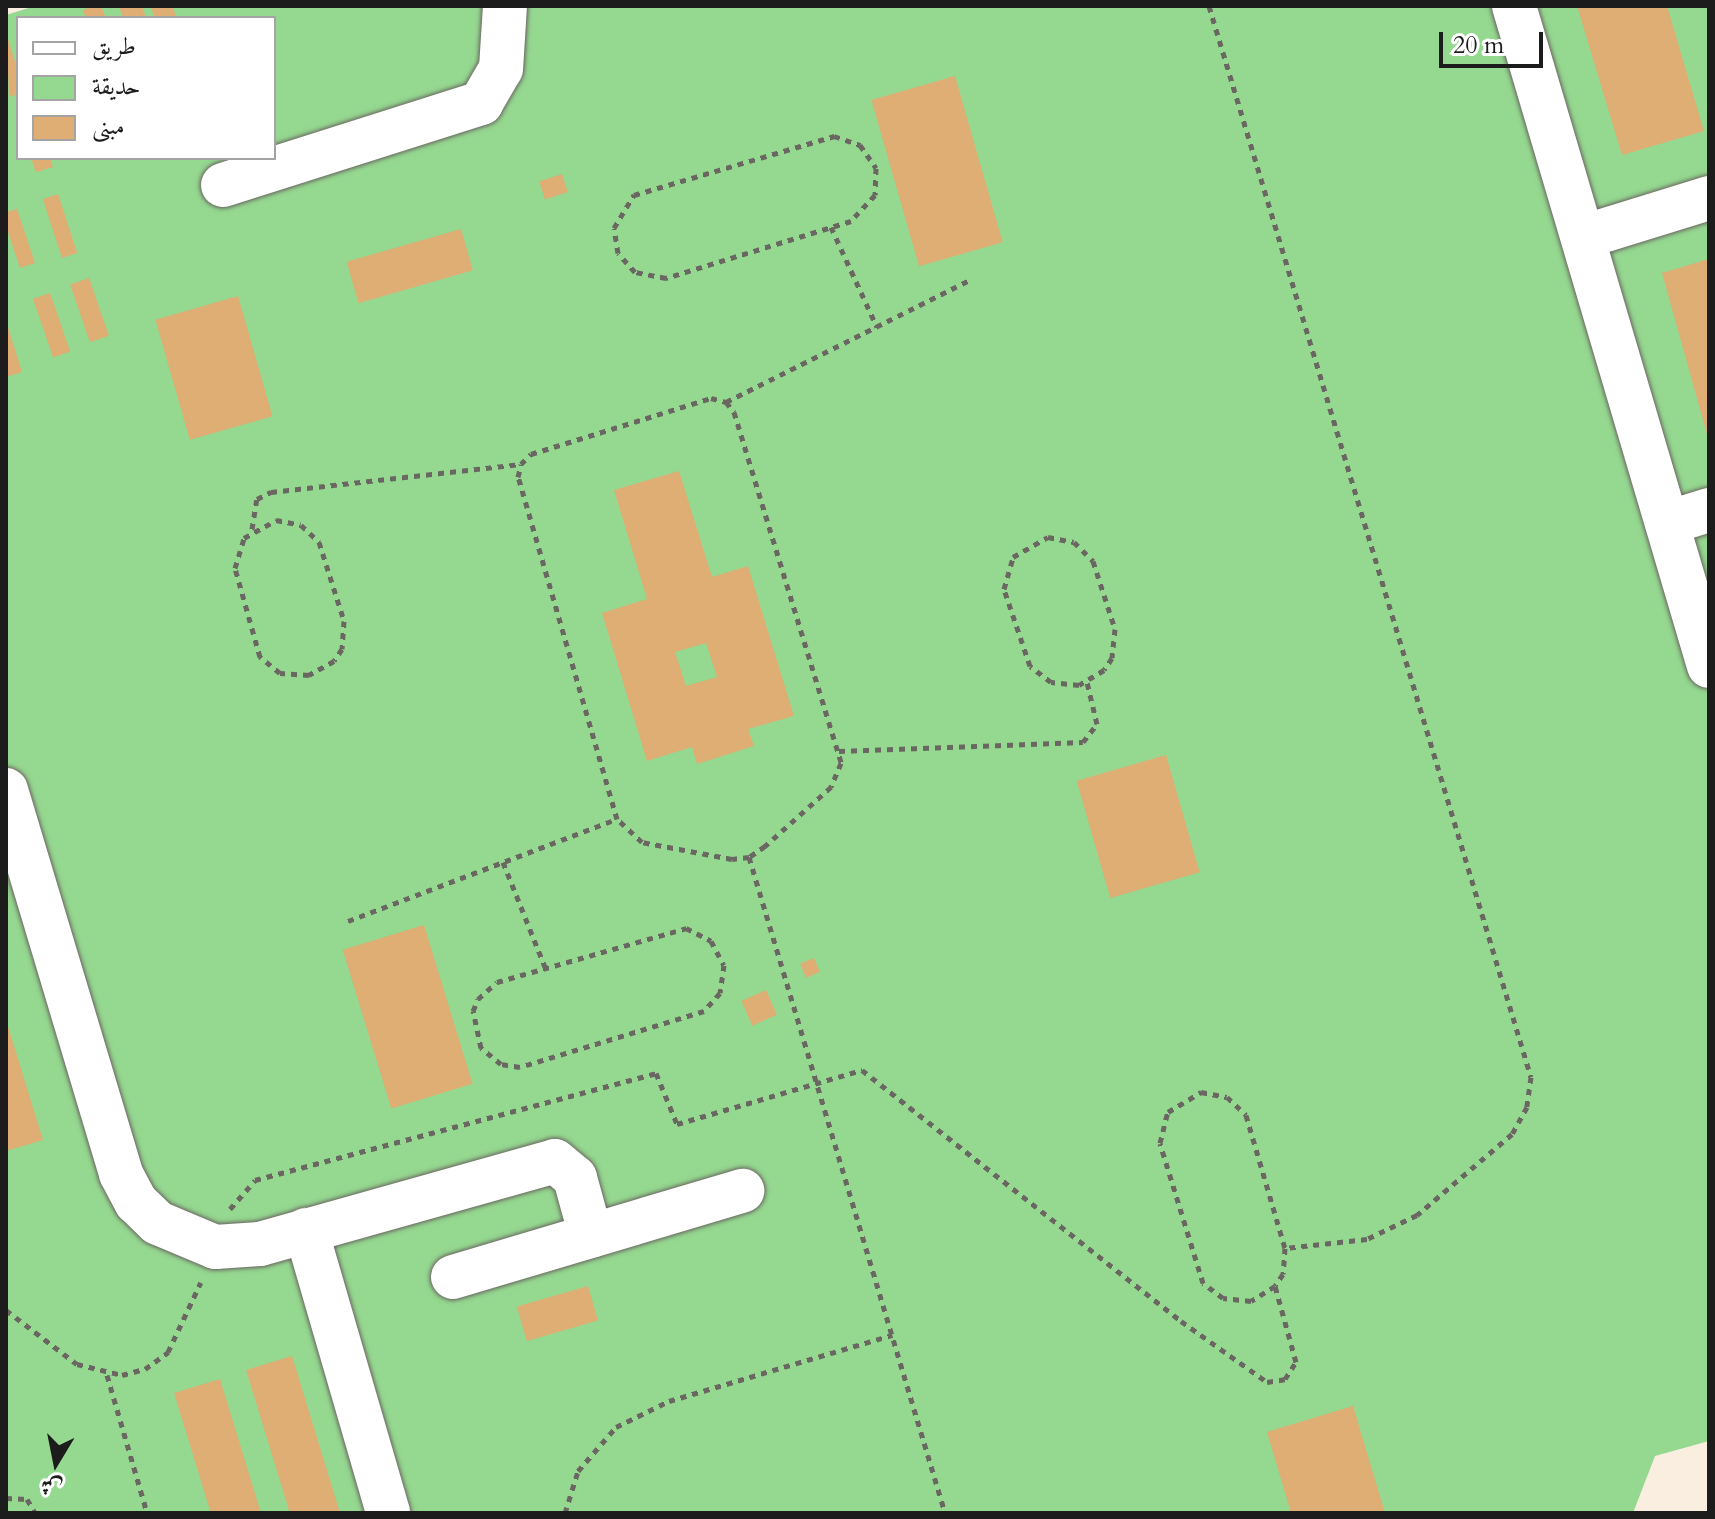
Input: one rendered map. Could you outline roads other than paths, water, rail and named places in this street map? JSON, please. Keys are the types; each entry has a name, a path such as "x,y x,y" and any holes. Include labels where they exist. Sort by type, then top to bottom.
{"lane":[{"path":"223,185 481,103 501,69 505,6"},
{"path":"1514,6 1709,666"},
{"path":"1583,237 1709,198"},
{"path":"1667,523 1709,510"},
{"path":"6,790 121,1174 136,1202 158,1223 215,1247 260,1244 555,1161 575,1178 591,1236"},
{"path":"453,1277 742,1191"},
{"path":"306,1230 388,1513"}]}
